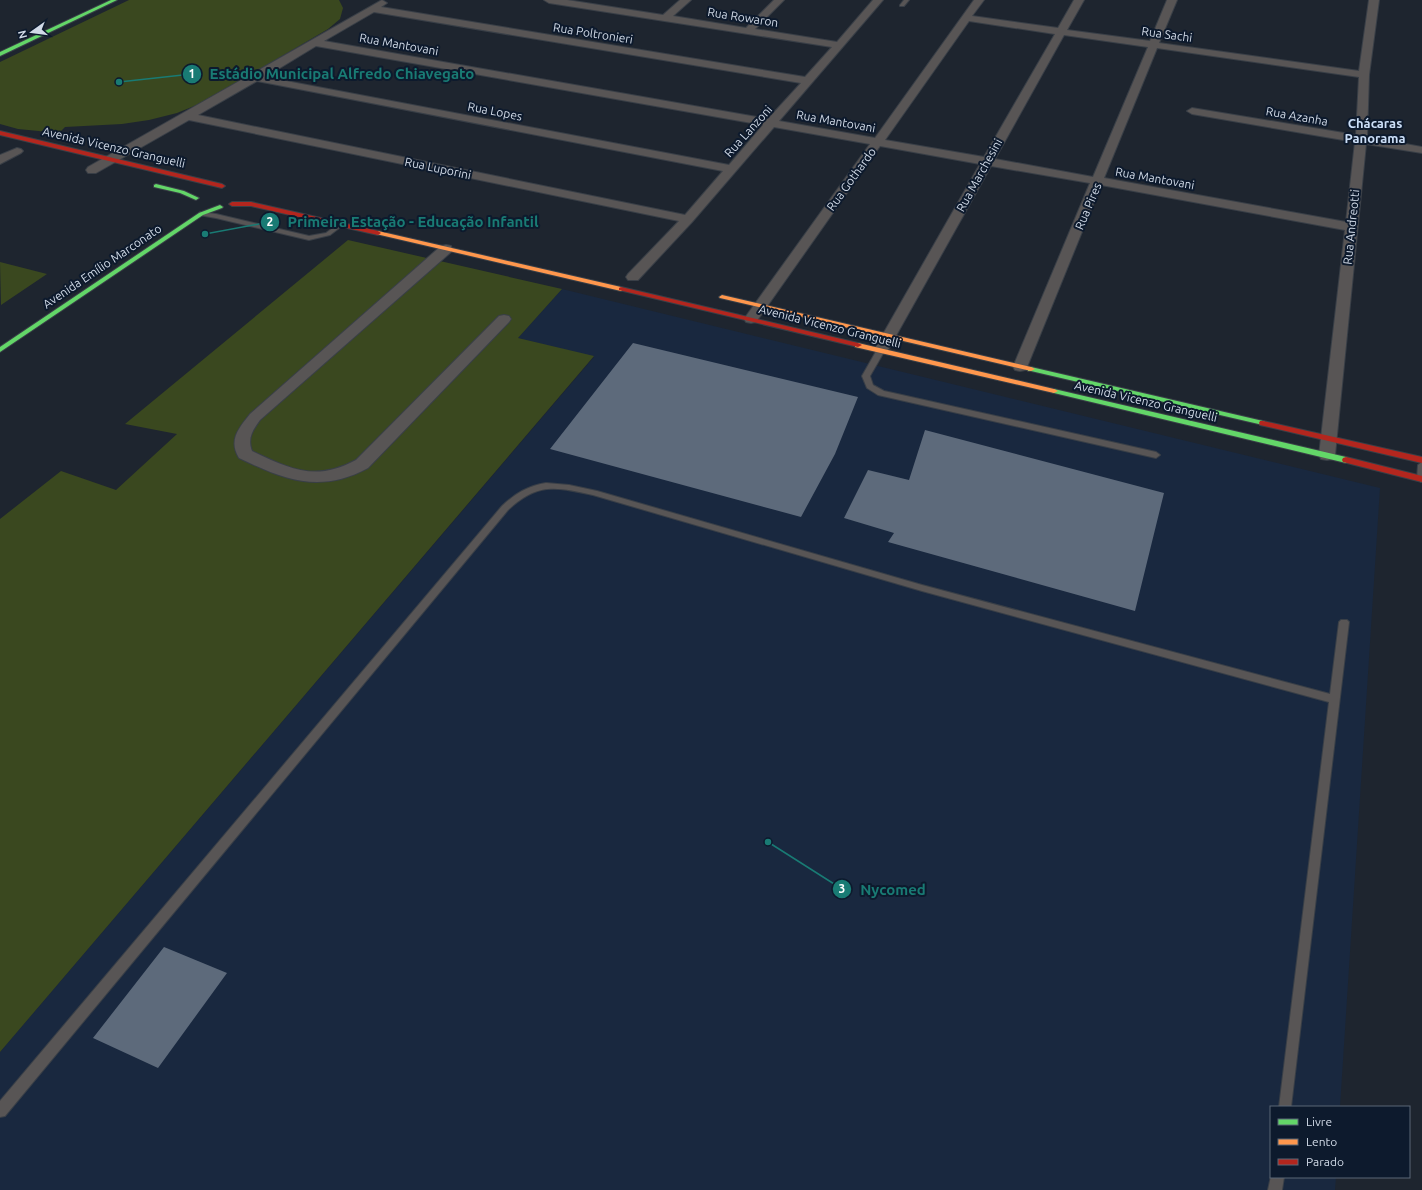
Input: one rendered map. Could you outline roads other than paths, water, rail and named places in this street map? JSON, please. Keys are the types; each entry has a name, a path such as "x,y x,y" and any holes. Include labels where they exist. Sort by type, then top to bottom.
{"street":[{"path":"0,54 115,0"},
{"path":"88,170 112,160 388,0"},
{"name":"Rua Rowaron","path":"548,0 589,3 664,18 839,45"},
{"path":"664,18 686,0"},
{"path":"748,31 779,0"},
{"name":"Rua Lanzoni","path":"633,277 688,219 878,0"},
{"name":"Rua Gothardo","path":"751,319 979,0"},
{"name":"Rua Marchesini","path":"881,350 1079,0"},
{"name":"Rua Pires","path":"1020,367 1155,45 1172,0"},
{"name":"Rua Andreotti","path":"1327,455 1330,438 1350,227 1361,140 1364,75 1374,0"},
{"name":"Rua Poltronieri","path":"373,9 809,81"},
{"name":"Rua Sachi","path":"966,18 1364,75"},
{"name":"Rua Mantovani","path":"316,42 1350,227"},
{"name":"Rua Lopes","path":"255,78 731,169"},
{"name":"Rua Azanha","path":"1192,111 1422,150"},
{"name":"Rua Luporini","path":"188,116 688,219"},
{"name":"Avenida Vicenzo Granguelli","path":"0,133 226,186 202,191 194,203"},
{"path":"0,160 16,150"},
{"name":"Avenida Vicenzo Granguelli","path":"88,170 107,174"},
{"name":"Avenida Vicenzo Granguelli","path":"145,183 182,192 194,203 206,207 220,207 232,204 251,204 751,319 949,367 1327,455 1422,479"},
{"name":"Avenida Vicenzo Granguelli","path":"232,204 242,195"},
{"name":"Avenida Emílio Marconato","path":"0,350 201,214 220,207"},
{"path":"446,249 255,417 242,434 241,445 245,454 292,474 326,478 350,472 362,464 504,319"},
{"name":"Avenida Vicenzo Granguelli","path":"716,295 1422,460"}],"lane":[{"path":"902,6 907,0"},
{"path":"201,214 309,238 328,234 340,225"},
{"path":"881,350 866,376 870,386 881,393 1156,455"},
{"path":"1422,465 1422,479"},
{"path":"0,1111 505,508 514,498 528,490 545,486 563,486 594,493 922,588 1334,699"},
{"path":"1285,1106 1344,622"},
{"path":"1275,1190 1277,1178"}],"place":[{"name":"Estádio Municipal Alfredo Chiavegato","path":"119,82"},
{"name":"Primeira Estação - Educação Infantil","path":"205,234"},
{"name":"Nycomed","path":"768,842"}],"district":[{"name":"Chácaras Panorama","path":"1375,130"}]}
